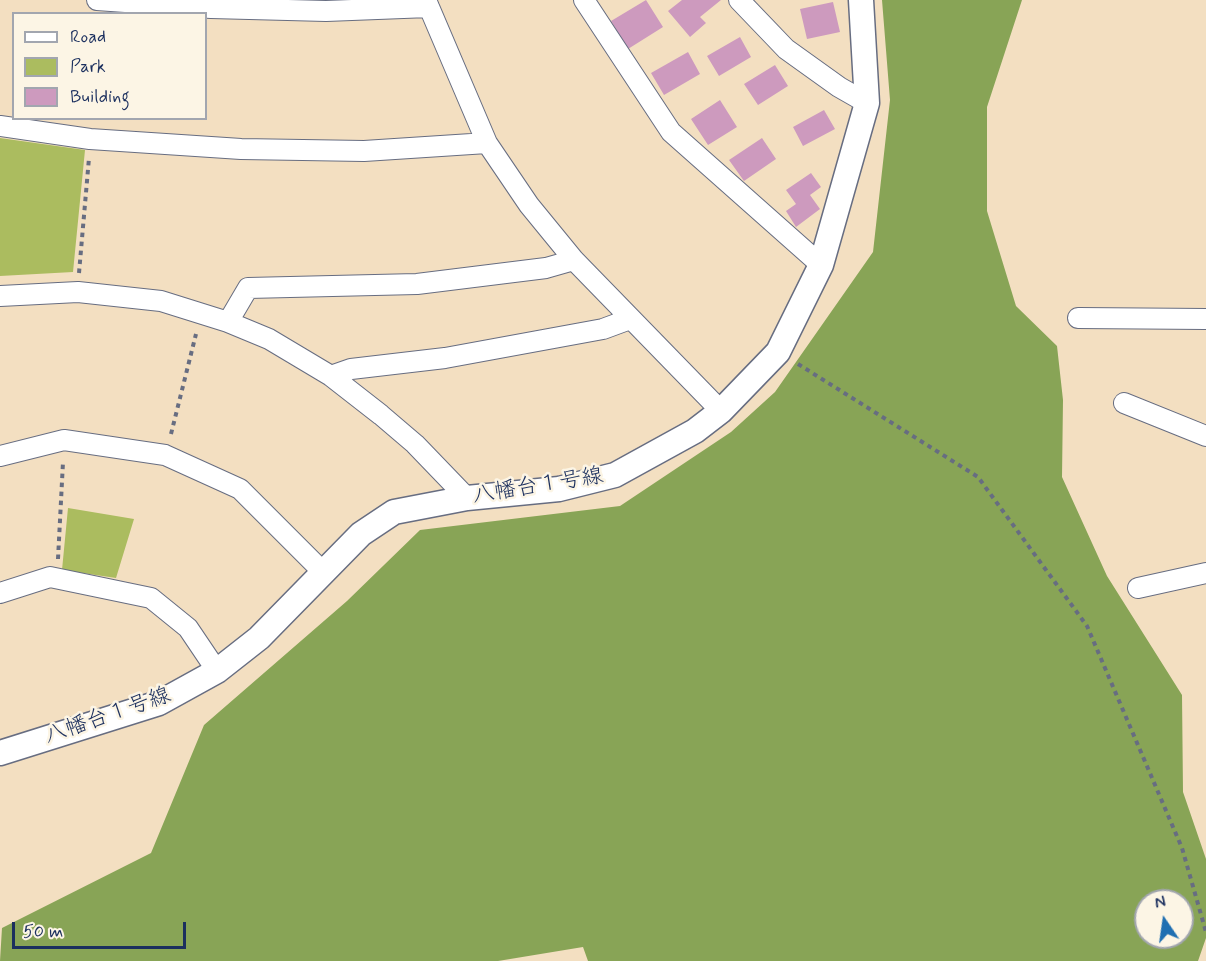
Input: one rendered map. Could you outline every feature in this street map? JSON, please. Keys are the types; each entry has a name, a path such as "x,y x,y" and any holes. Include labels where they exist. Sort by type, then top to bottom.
{"street":[{"path":"97,0 234,9 326,11 427,4 487,143 529,205 574,260 721,411"},
{"path":"584,0 671,132 821,265"},
{"path":"739,0 786,49 839,87 867,103"},
{"name":"八幡台１号線","path":"0,753 159,703 217,671 259,638 361,534 394,512 467,498 559,489 615,475 695,431 721,411 778,352 821,265 867,103 861,0"},
{"path":"0,126 90,139 275,150 364,151 487,143"},
{"path":"228,321 248,288 417,284 546,268 574,260"},
{"path":"0,296 78,292 161,301 228,321 269,339 331,376 415,444 467,498"},
{"path":"1078,318 1206,319"},
{"path":"331,376 351,369 445,358 603,329 630,319"},
{"path":"1124,403 1206,436"},
{"path":"0,456 64,440 165,455 240,489 323,572"},
{"path":"1138,588 1206,573"},
{"path":"0,593 50,578 151,598 188,628 217,671"}],"path":[{"path":"78,292 90,139"},
{"path":"165,455 201,313"},
{"path":"778,352 978,477 985,486 1087,626 1182,848 1206,932"},
{"path":"57,579 64,440"}],"green space":[{"path":"882,0 1022,0 987,107 987,211 1016,306 1057,346 1063,400 1062,477 1107,576 1182,695 1183,792 1206,859 1206,938 1198,961 588,961 583,947 498,961 0,961 2,928 151,853 204,725 347,601 420,530 620,506 731,432 775,392 873,252 890,100"},
{"path":"0,138 85,150 73,272 0,276"},
{"path":"68,508 134,519 116,578 62,570"}],"building":[{"path":"646,0 663,27 628,49 611,21"},
{"path":"682,0 721,0 700,17 706,23 690,37 668,11"},
{"path":"833,2 840,32 807,39 800,9"},
{"path":"740,37 751,57 719,76 707,56"},
{"path":"688,52 700,74 664,95 651,73"},
{"path":"775,65 788,86 758,105 744,84"},
{"path":"720,100 737,127 708,145 691,119"},
{"path":"824,110 835,129 803,146 793,127"},
{"path":"762,138 776,159 744,181 729,160"},
{"path":"811,173 821,187 810,195 820,209 796,227 786,211 796,204 786,190"}]}
